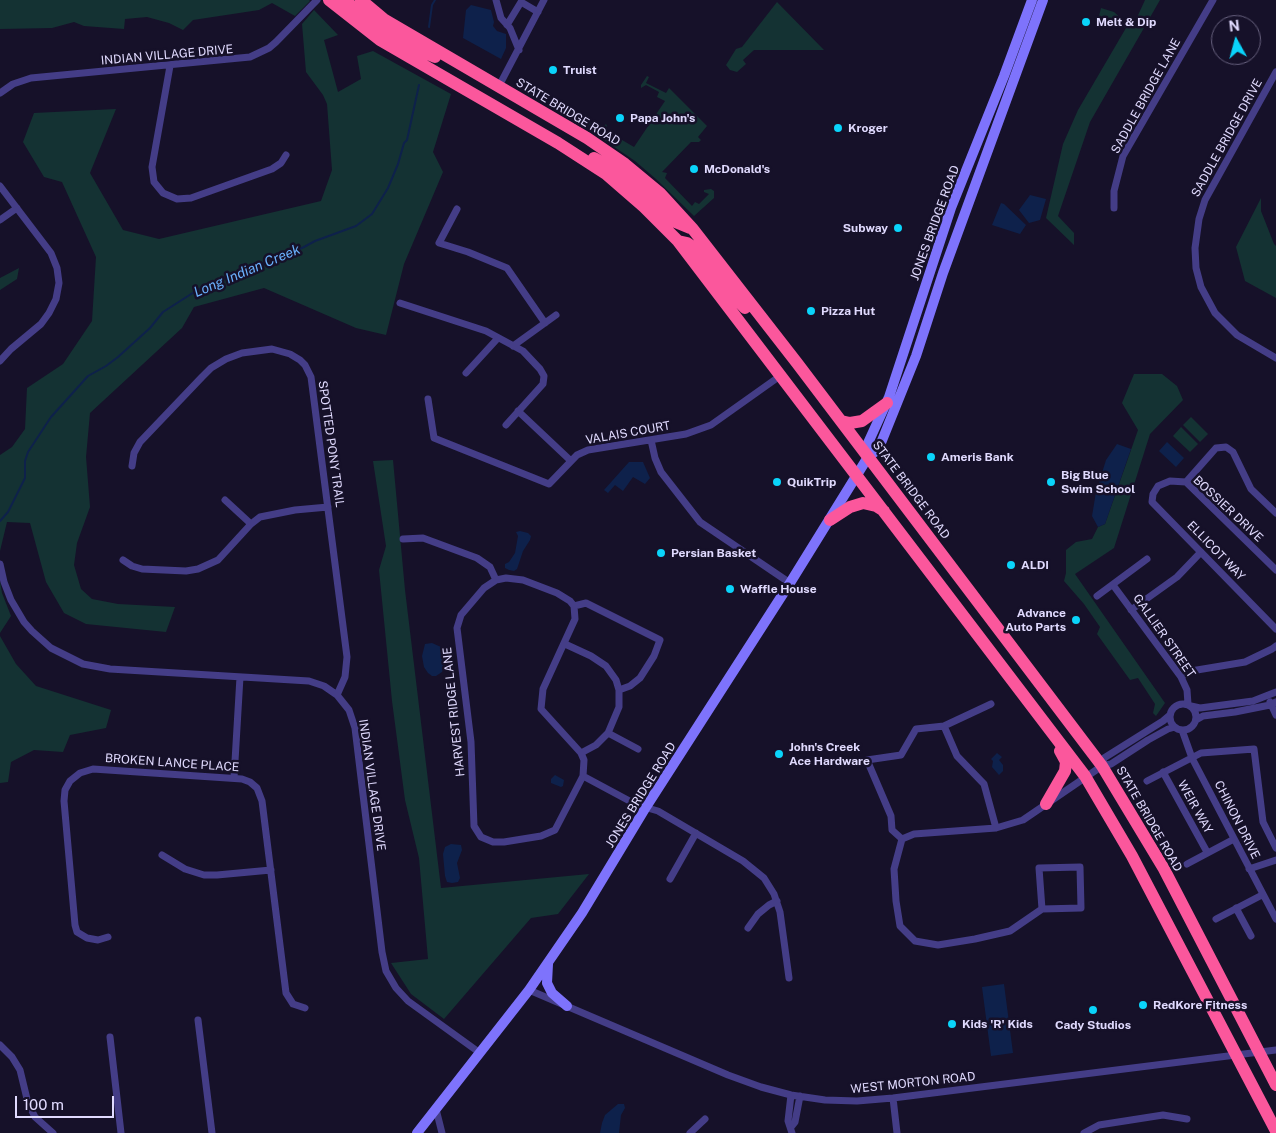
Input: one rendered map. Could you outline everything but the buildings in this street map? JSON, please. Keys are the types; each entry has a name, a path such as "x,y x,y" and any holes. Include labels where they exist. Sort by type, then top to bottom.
{"highway":[{"path":"329,0 380,40 558,143 606,174 644,207 678,241 1085,776 1132,856 1275,1131"},
{"path":"341,0 348,3 392,36 413,48 461,64"},
{"name":"STATE BRIDGE ROAD","path":"361,0 398,28 588,138 625,164 660,193 692,228 841,421 1102,766 1164,870 1276,1085"},
{"path":"558,143 612,167 639,188 673,221 692,228"},
{"path":"678,241 687,243 696,249 727,289 775,335"},
{"path":"841,421 850,423 862,421 887,403"},
{"path":"846,460 852,462 868,457"},
{"path":"830,520 850,507 863,503 876,506 885,512"},
{"path":"1032,704 1036,718 1066,762 1065,771 1046,804"}],"main road":[{"name":"JONES BRIDGE ROAD","path":"868,457 868,443 887,403 947,220 1032,0"},
{"name":"JONES BRIDGE ROAD","path":"417,1133 548,963 599,887 646,808 830,520 868,457 876,451 881,443 923,333 1043,0"},
{"path":"943,274 943,258 957,222 961,199 961,185"},
{"path":"923,333 924,308 934,280 931,269"},
{"path":"548,963 547,983 552,993 567,1006"}],"street":[{"name":"INDIAN VILLAGE DRIVE","path":"0,93 14,84 31,78 240,59 259,54 276,42 317,0"},
{"name":"STATE BRIDGE ROAD","path":"368,0 387,15 398,28"},
{"path":"530,8 535,0"},
{"path":"499,86 544,0"},
{"name":"SADDLE BRIDGE LANE","path":"1114,208 1114,191 1123,156 1213,0"},
{"path":"497,1 502,18 507,24 519,50"},
{"path":"507,24 521,2 538,12"},
{"path":"170,66 152,168 154,182 164,193 177,199 190,198 272,169 286,155"},
{"name":"SADDLE BRIDGE DRIVE","path":"1276,72 1205,200 1199,219 1194,248 1196,268 1202,287 1215,313 1238,335 1276,358"},
{"path":"0,186 52,253 59,282 56,298 41,324 11,349 0,361"},
{"path":"0,220 17,208"},
{"path":"457,209 439,243 468,252 506,268 544,323"},
{"path":"400,303 486,331 523,352 540,369 544,376 543,384 506,425"},
{"path":"513,346 556,314"},
{"path":"466,373 498,338"},
{"name":"SPOTTED PONY TRAIL","path":"132,466 134,453 140,442 211,368 226,359 258,350 279,350 290,354 305,365 310,377 347,658 345,677 337,696"},
{"name":"VALAIS COURT","path":"428,399 434,438 549,484 577,455 588,450 691,433 711,425 780,376"},
{"path":"518,411 571,461"},
{"path":"651,440 655,458 661,472 700,522 790,583"},
{"path":"1186,482 1216,448 1226,447 1233,452 1251,489 1276,513"},
{"name":"BOSSIER DRIVE","path":"1158,486 1170,481 1186,482 1276,570"},
{"name":"ELLICOT WAY","path":"1158,486 1153,494 1152,502 1276,629"},
{"path":"225,500 251,524"},
{"path":"123,560 132,566 142,569 186,571 208,566 226,552 251,524 260,517 328,507"},
{"path":"403,540 423,538 477,558 490,567 496,580 506,578 523,580 557,593 570,601 574,606 575,619 543,689 541,709 581,754 584,760 583,776 637,805 658,811 696,833 743,861 770,886 777,901 789,978"},
{"path":"226,552 233,559"},
{"path":"1131,610 1177,577 1201,552"},
{"path":"1097,596 1147,559"},
{"name":"INDIAN VILLAGE DRIVE","path":"0,564 10,600 24,622 41,640 62,655 83,664 110,669 309,681 324,686 337,696 349,710 355,728 382,952 386,971 396,988 408,1001 480,1053"},
{"name":"HARVEST RIDGE LANE","path":"496,580 484,588 461,615 457,635 471,742 474,826 481,837 493,842 504,842 548,834 560,824 583,776"},
{"name":"GALLIER STREET","path":"1113,585 1181,677 1187,690 1189,705 1196,712 1196,720"},
{"path":"574,606 586,603 660,640 654,656 640,678 630,686 619,690"},
{"path":"565,644 606,666 616,680 619,690 619,707 608,733 596,745 581,754"},
{"path":"1181,677 1191,671 1245,662 1272,650 1276,646"},
{"path":"234,778 240,677"},
{"path":"1102,766 1104,758 1163,721 1170,715 1175,706 1182,703 1200,708 1236,704 1253,701 1276,692"},
{"path":"1269,696 1276,715"},
{"path":"902,839 914,834 996,828 1023,820 1085,776 1102,766 1111,764 1165,730 1189,728 1196,720 1203,716 1234,712 1273,703"},
{"path":"902,839 892,830 891,816 867,760 901,755 916,729 944,726 991,704"},
{"path":"1170,715 1170,722 1178,728"},
{"path":"944,726 957,756 984,784 996,828"},
{"name":"CHINON DRIVE","path":"1178,728 1276,920"},
{"path":"608,733 638,749"},
{"path":"1147,781 1201,753 1254,749 1263,822 1276,848"},
{"name":"BROKEN LANCE PLACE","path":"108,937 98,940 87,938 78,932 75,924 64,801 65,790 70,781 80,772 94,769 242,778 250,782 261,796 286,993 293,1004 305,1008"},
{"name":"WEIR WAY","path":"1163,772 1207,852"},
{"path":"670,879 696,833"},
{"path":"902,839 894,869 896,901 900,926 915,941 938,945 1010,931 1042,910 1082,908 1080,867 1039,868 1042,910"},
{"path":"1187,864 1234,839"},
{"path":"162,855 185,870 204,875 270,870"},
{"path":"1250,869 1276,860"},
{"path":"1216,919 1262,895"},
{"path":"748,928 758,914 777,901"},
{"path":"1236,908 1250,936"},
{"name":"WEST MORTON ROAD","path":"529,990 728,1075 791,1095 825,1100 857,1101 893,1098 1276,1050"},
{"path":"198,1020 212,1133"},
{"path":"110,1037 121,1133"},
{"path":"0,1045 12,1056 20,1070 28,1103 35,1117 53,1133"},
{"path":"791,1095 788,1121 792,1130"},
{"path":"792,1130 800,1096"},
{"path":"893,1098 897,1133"},
{"path":"436,1108 442,1133"},
{"path":"1084,1133 1099,1125 1163,1115 1187,1119"},
{"path":"690,1133 705,1119"}],"green space":[{"path":"0,0 310,1 295,16 272,3 259,10 193,20 183,30 169,23 147,17 125,19 124,29 84,26 74,22 52,28 0,29"},
{"path":"1145,0 1160,0 1090,122 1058,216 1074,233 1074,245 1046,218 1063,144 1078,110 1126,28 1099,16 1101,8 1114,12 1126,23 1134,24"},
{"path":"777,2 824,50 754,50 743,60 746,64 737,72 730,70 726,65 736,49 742,47"},
{"path":"314,10 338,35 324,40 338,92 361,79 357,56 373,51 451,94 433,152 443,172 404,264 386,335 356,328 264,288 194,307 182,328 90,413 86,457 90,507 77,543 74,565 81,589 92,599 118,604 175,607 166,632 86,624 64,613 46,582 30,523 7,522 0,551 0,455 12,447 25,429 27,388 63,364 92,321 96,257 62,182 44,177 23,142 34,113 116,109 90,173 123,230 159,239 321,201 332,170 327,104 323,95 306,72 302,24"},
{"path":"647,76 649,77 646,83 666,93 669,88 707,126 698,137 701,140 699,142 691,142 662,172 667,173 665,178 692,206 695,202 699,204 709,194 704,192 704,190 711,189 714,191 714,198 694,216 635,161 577,120 580,116 586,114 586,120 601,129 606,124 605,130 634,147 665,101 657,97 659,92 646,85 641,88"},
{"path":"1261,198 1261,211 1276,246 1276,298 1245,281 1236,247"},
{"path":"19,268 17,279 0,290 0,278"},
{"path":"1134,374 1162,374 1177,386 1183,400 1150,434 1114,548 1075,574 1165,703 1156,716 1153,713 1155,704 1138,678 1130,680 1097,634 1100,627 1084,604 1064,581 1066,550 1076,542 1092,539 1098,527 1105,524 1138,430 1122,403"},
{"path":"1191,417 1208,434 1200,442 1183,425"},
{"path":"1181,427 1198,444 1190,452 1173,436"},
{"path":"393,460 405,590 441,888 589,874 558,914 531,918 444,1019 411,994 391,963 428,959 419,858 405,800 392,701 379,570 386,546 373,461"},
{"path":"0,581 2,593 11,616 0,633"},
{"path":"0,636 16,664 36,686 111,710 106,728 70,735 63,752 34,750 11,762 8,782 0,783"}],"water":[{"path":"471,5 491,10 493,26 497,31 506,34 506,48 501,59 463,38 466,10"},
{"path":"1030,195 1046,199 1040,220 1029,223 1019,210"},
{"path":"1001,203 1026,225 1020,234 992,225"},
{"path":"1167,442 1184,458 1176,467 1159,451"},
{"path":"1117,444 1131,449 1105,524 1098,527 1092,516 1096,492 1106,460"},
{"path":"629,462 643,462 650,478 645,484 633,477 623,491 615,485 608,493 604,490"},
{"path":"516,532 528,533 531,536 530,540 523,551 517,569 514,571 509,570 505,568 505,564 509,562 515,553 518,536"},
{"path":"432,643 441,647 445,665 442,672 436,676 428,673 424,667 422,656 425,644"},
{"path":"997,753 1002,757 999,760 1003,765 1003,771 999,775 992,767 993,761 991,759"},
{"path":"555,775 564,780 563,786 551,783 551,779"},
{"path":"451,844 461,845 462,850 457,863 460,878 458,882 452,883 447,882 445,876 443,854 445,847"},
{"path":"1004,984 1013,1053 991,1056 982,987"},
{"path":"618,1104 624,1104 625,1108 621,1115 619,1133 600,1133 605,1115"}],"waterway":[{"name":"Long Indian Creek","path":"429,27 432,5 435,0"},
{"name":"Long Indian Creek","path":"0,521 8,512 25,478 25,461 28,452 51,417 88,376 118,357 150,328 163,312 199,289 211,286 229,275 273,261 315,241 356,226 372,214 388,188 404,143 407,140 419,85"}],"place":[{"name":"Melt & Dip","path":"1086,22"},
{"name":"Truist","path":"553,70"},
{"name":"Papa John's","path":"620,118"},
{"name":"Kroger","path":"838,128"},
{"name":"McDonald's","path":"694,169"},
{"name":"Subway","path":"898,228"},
{"name":"Pizza Hut","path":"811,311"},
{"name":"Ameris Bank","path":"931,457"},
{"name":"QuikTrip","path":"777,482"},
{"name":"Big Blue Swim School","path":"1051,482"},
{"name":"Persian Basket","path":"661,553"},
{"name":"ALDI","path":"1011,565"},
{"name":"Waffle House","path":"730,589"},
{"name":"Advance Auto Parts","path":"1076,620"},
{"name":"John's Creek Ace Hardware","path":"779,754"},
{"name":"RedKore Fitness","path":"1143,1005"},
{"name":"Cady Studios","path":"1093,1010"},
{"name":"Kids 'R' Kids","path":"952,1024"}]}
